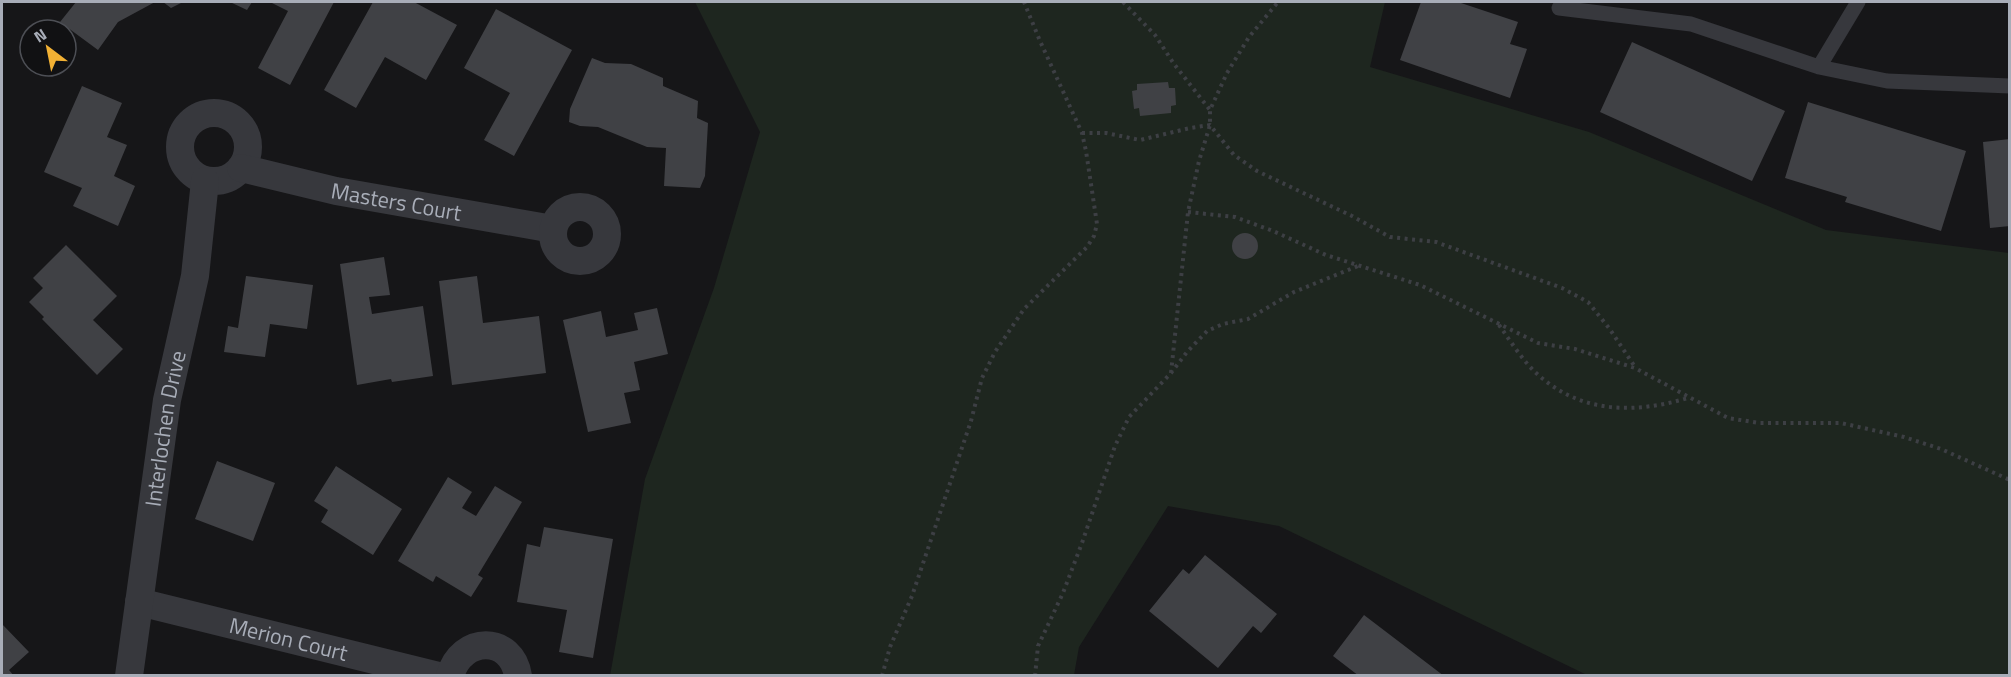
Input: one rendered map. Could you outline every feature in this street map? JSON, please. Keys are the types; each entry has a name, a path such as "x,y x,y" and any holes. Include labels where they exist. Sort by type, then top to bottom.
{"street":[{"path":"209,113 222,114 235,120 244,130 248,143 247,156 241,168 231,177 219,182 205,181 192,175 183,165 179,152 180,138 186,126 196,117 209,113"},
{"name":"Masters Court","path":"241,168 336,191 553,229"},
{"name":"Interlochen Drive","path":"129,675 167,400 195,276 205,181"},
{"name":"Merion Court","path":"139,602 439,675"},
{"path":"450,675 453,665 461,654 472,647 486,645 498,648 509,656 518,675"}],"lane":[{"path":"1819,67 1858,2"},
{"path":"1559,8 1692,24 1819,67 1887,81 2010,86"}],"path":[{"path":"882,675 890,647 912,596 967,431 982,378 995,352 1024,309 1087,247 1094,236 1097,224 1082,133 1024,2"},
{"path":"1123,2 1155,34 1174,64 1210,110"},
{"path":"1171,373 1188,212 1199,161 1210,125 1210,110 1227,73 1249,37 1278,2"},
{"path":"1082,133 1106,133 1140,140 1210,125"},
{"path":"1210,125 1234,154 1257,171 1352,216 1390,237 1436,242 1522,272 1562,288 1588,302 1609,328 1635,368"},
{"path":"1188,212 1235,217 1326,255 1420,285 1538,343 1575,349 1635,368 1728,418 1760,423 1841,423 1904,436 1941,449 2010,480"},
{"path":"1035,675 1038,646 1063,593 1115,446 1129,417 1207,331 1223,324 1248,319 1294,292 1359,266"},
{"path":"1498,324 1521,356 1541,378 1567,396 1598,406 1630,408 1662,406 1688,398"}],"shaded area":[{"path":"695,2 1385,2 1370,67 1589,132 1826,230 2009,253 2009,675 1587,675 1279,526 1168,506 1079,647 1074,675 610,676 645,479 714,288 760,132"}],"building":[{"path":"76,2 155,2 118,22 98,50 78,35 78,18 63,18"},
{"path":"163,2 183,2 171,8"},
{"path":"230,2 252,2 247,10"},
{"path":"270,2 334,2 290,85 258,68 288,11"},
{"path":"373,2 414,2 457,25 426,80 385,57 356,108 324,90"},
{"path":"1421,2 1458,2 1518,22 1510,44 1527,49 1510,98 1400,60"},
{"path":"496,9 572,50 514,156 484,140 510,93 464,68"},
{"path":"1632,42 1785,111 1752,181 1600,112"},
{"path":"592,58 605,63 631,64 663,78 663,86 698,101 697,118 708,123 705,176 700,188 664,186 666,148 647,147 598,127 580,126 569,122 570,109"},
{"path":"1168,82 1169,88 1175,88 1176,105 1171,106 1171,113 1140,116 1139,108 1134,109 1132,91 1137,90 1137,84"},
{"path":"82,86 122,103 107,137 127,145 114,176 135,186 118,226 73,206 82,188 44,172"},
{"path":"1808,102 1966,151 1941,231 1845,202 1847,197 1785,178"},
{"path":"2010,139 2010,226 1990,228 1983,142"},
{"path":"1245,233 1255,236 1258,246 1255,256 1245,259 1235,256 1232,246 1235,236"},
{"path":"66,245 117,296 93,320 123,349 97,375 42,319 44,317 29,302 43,288 33,278"},
{"path":"384,257 390,295 369,297 372,314 423,306 433,376 392,382 391,379 357,385 340,264"},
{"path":"246,276 313,285 307,329 270,324 265,357 224,352 228,326 238,328"},
{"path":"477,276 483,323 539,316 546,373 452,385 439,281"},
{"path":"657,308 668,354 634,362 640,390 624,393 631,423 588,432 563,320 601,311 606,337 638,330 634,313"},
{"path":"217,461 275,483 253,541 195,519"},
{"path":"336,466 402,509 373,555 321,522 328,510 314,501"},
{"path":"448,477 472,492 462,508 476,516 495,486 522,502 478,575 483,578 471,597 436,576 433,582 398,561"},
{"path":"544,527 613,539 593,658 559,652 567,610 517,602 527,544 540,547"},
{"path":"1205,555 1277,614 1261,633 1253,626 1218,668 1149,611 1183,569 1189,574"},
{"path":"1364,615 1444,676 1359,676 1333,656"},
{"path":"2,624 29,652 9,670 14,676 2,676"}]}
